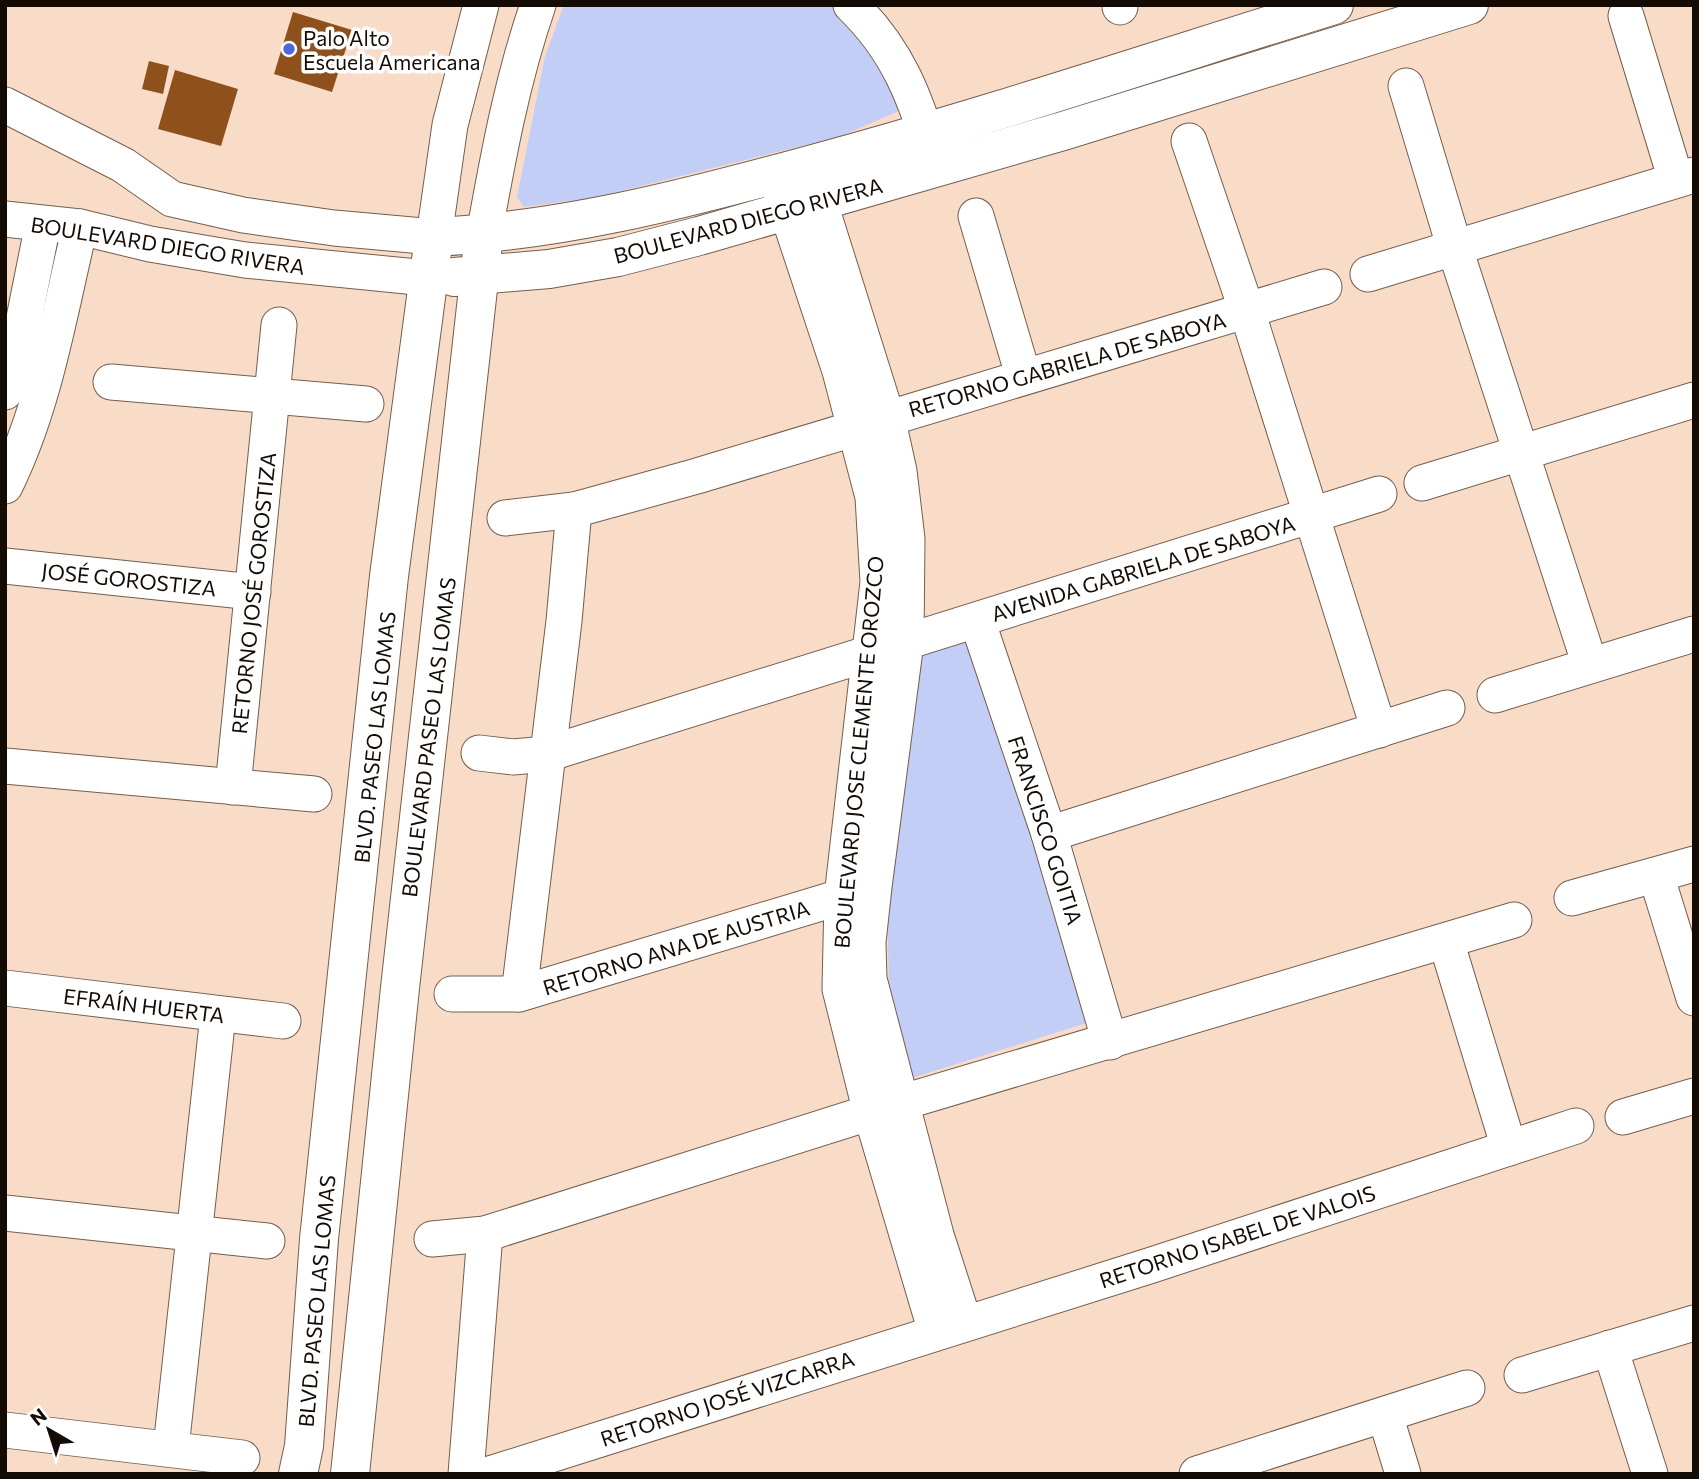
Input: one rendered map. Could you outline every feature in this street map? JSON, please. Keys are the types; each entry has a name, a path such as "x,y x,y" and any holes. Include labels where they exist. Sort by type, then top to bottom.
{"street":[{"name":"BLVD. PASEO LAS LOMAS","path":"298,1474 304,1446 319,1239 349,983 389,576 450,125 481,5"},
{"name":"BOULEVARD PASEO LAS LOMAS","path":"350,1474 400,988 479,275 501,138 523,50 538,5"},
{"path":"851,5 890,48 931,150"},
{"name":"BOULEVARD DIEGO RIVERA","path":"5,219 80,227 150,244 246,260 428,278 479,275 618,257 803,206 931,150 1334,5"},
{"name":"BOULEVARD DIEGO RIVERA","path":"5,105 123,165 172,199 256,217 434,237 485,235 595,219 791,170 931,150 1419,13 1469,5"},
{"path":"1368,274 1685,177 1626,16"},
{"path":"1406,86 1455,249 1590,664"},
{"name":"RETORNO GABRIELA DE SABOYA","path":"1189,141 1247,311 1379,730"},
{"name":"BOULEVARD JOSE CLEMENTE OROZCO","path":"791,170 872,422 899,471 907,539 906,642 840,989 885,1108 950,1327"},
{"path":"976,216 1023,375"},
{"path":"5,485 14,447 40,399 36,339 43,224"},
{"path":"5,392 36,339 80,227"},
{"name":"RETORNO GABRIELA DE SABOYA","path":"872,422 1324,287"},
{"name":"RETORNO JOSÉ GOROSTIZA","path":"233,787 279,325"},
{"path":"111,382 366,404"},
{"path":"1422,483 1694,400"},
{"path":"505,518 574,510 872,422"},
{"name":"BOULEVARD JOSE CLEMENTE OROZCO","path":"858,892 871,653 878,582 872,422"},
{"name":"AVENIDA GABRIELA DE SABOYA","path":"906,642 1379,494"},
{"name":"RETORNO ANA DE AUSTRIA","path":"519,995 574,510"},
{"name":"JOSÉ GOROSTIZA","path":"5,566 253,592"},
{"name":"FRANCISCO GOITIA","path":"977,620 1049,834 1110,1042"},
{"path":"1495,695 1694,634"},
{"path":"479,753 513,757 547,754 906,642"},
{"path":"1049,834 1447,708"},
{"path":"5,766 314,794"},
{"path":"1572,898 1694,864"},
{"path":"1656,875 1694,998"},
{"name":"RETORNO ANA DE AUSTRIA","path":"452,994 519,995 858,892"},
{"path":"432,1239 485,1234 885,1108 1514,920"},
{"path":"1446,941 1509,1147"},
{"path":"349,983 400,988"},
{"name":"EFRAÍN HUERTA","path":"5,988 283,1021"},
{"path":"171,1448 218,1015"},
{"path":"1623,1117 1694,1096"},
{"name":"RETORNO ISABEL DE VALOIS","path":"950,1327 1152,1265 1576,1126"},
{"path":"5,1213 267,1241"},
{"path":"466,1474 485,1234"},
{"path":"1522,1375 1694,1323"},
{"name":"RETORNO JOSÉ VIZCARRA","path":"490,1474 950,1327"},
{"path":"1610,1348 1650,1474"},
{"path":"1197,1474 1467,1388"},
{"path":"1385,1415 1403,1474"},
{"path":"5,1430 242,1458"}],"shaded area":[{"path":"564,5 839,5 877,44 899,111 841,136 597,197 524,207 517,197 545,56"},
{"path":"968,630 1096,1020 909,1079 889,991 887,905 920,645"}],"building":[{"path":"293,12 352,30 332,92 274,74"},
{"path":"149,61 169,66 163,94 142,89"},
{"path":"175,70 238,89 221,146 158,129"}],"place":[{"name":"Palo Alto Escuela Americana","path":"289,49"}]}
